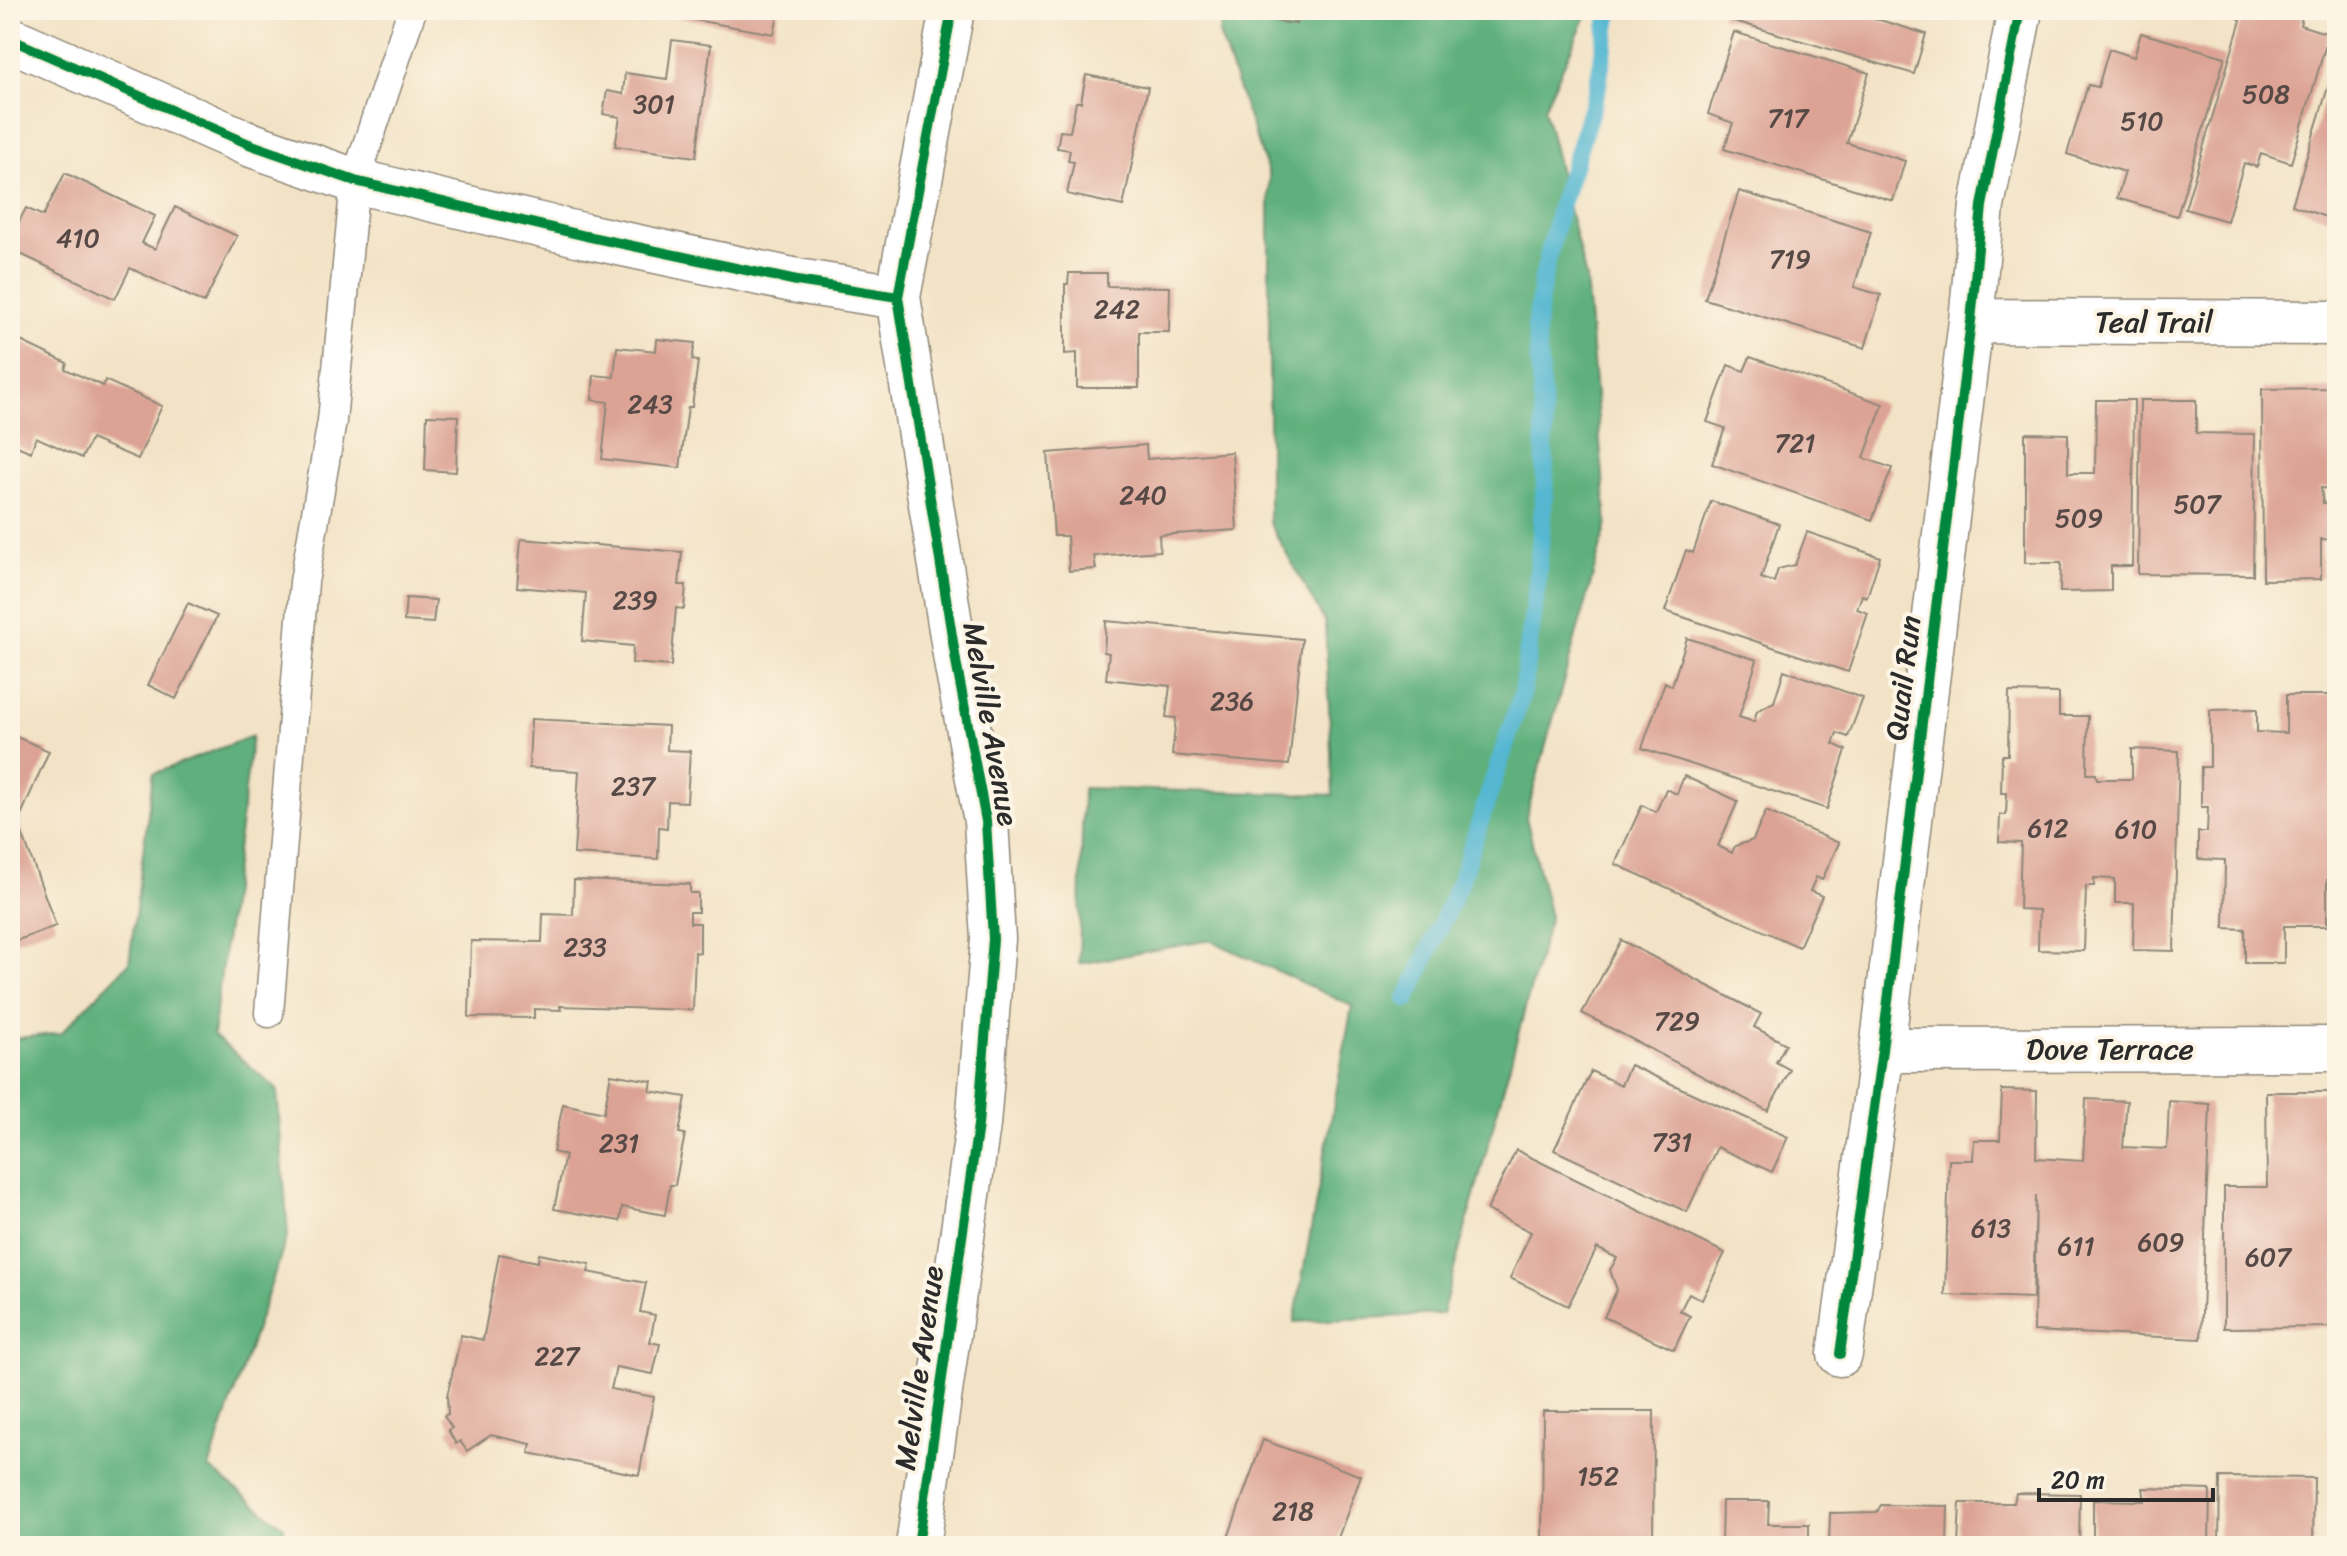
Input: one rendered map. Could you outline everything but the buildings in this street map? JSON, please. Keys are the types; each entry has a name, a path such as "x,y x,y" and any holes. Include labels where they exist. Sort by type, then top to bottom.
{"street":[{"name":"Melville Avenue","path":"918,1546 978,1125 993,939 986,821 957,667 898,297 952,10"},
{"name":"Quail Run","path":"1840,1354 1882,1050 1971,321 1982,206 2020,10"},
{"path":"10,39 249,144 355,181 767,275 898,297"},
{"name":"Teal Trail","path":"1971,321 2337,323"},
{"name":"Dove Terrace","path":"1882,1050 2337,1049"}],"lane":[{"path":"269,1013 304,582 332,421 355,181 412,10"}],"green space":[{"path":"1224,10 1589,10 1544,108 1586,278 1607,524 1526,817 1550,917 1442,1314 1294,1322 1352,1006 1210,940 1079,964 1083,788 1333,795 1325,622 1269,522 1269,175 1219,34"},
{"path":"252,736 213,1035 277,1089 288,1234 209,1468 284,1527 285,1546 10,1546 10,1039 61,1033 129,963 153,774"}],"waterway":[{"path":"1407,999 1460,882 1522,694 1537,584 1545,482 1536,326 1542,283 1560,207 1597,91 1610,10"}],"cycle path":[{"path":"918,1546 978,1125 993,939 986,821 957,667 898,297 952,10"},
{"path":"1840,1354 1882,1050 1971,321 1982,206 2020,10"},
{"path":"10,39 249,144 355,181 586,236 797,281 898,297"}]}
